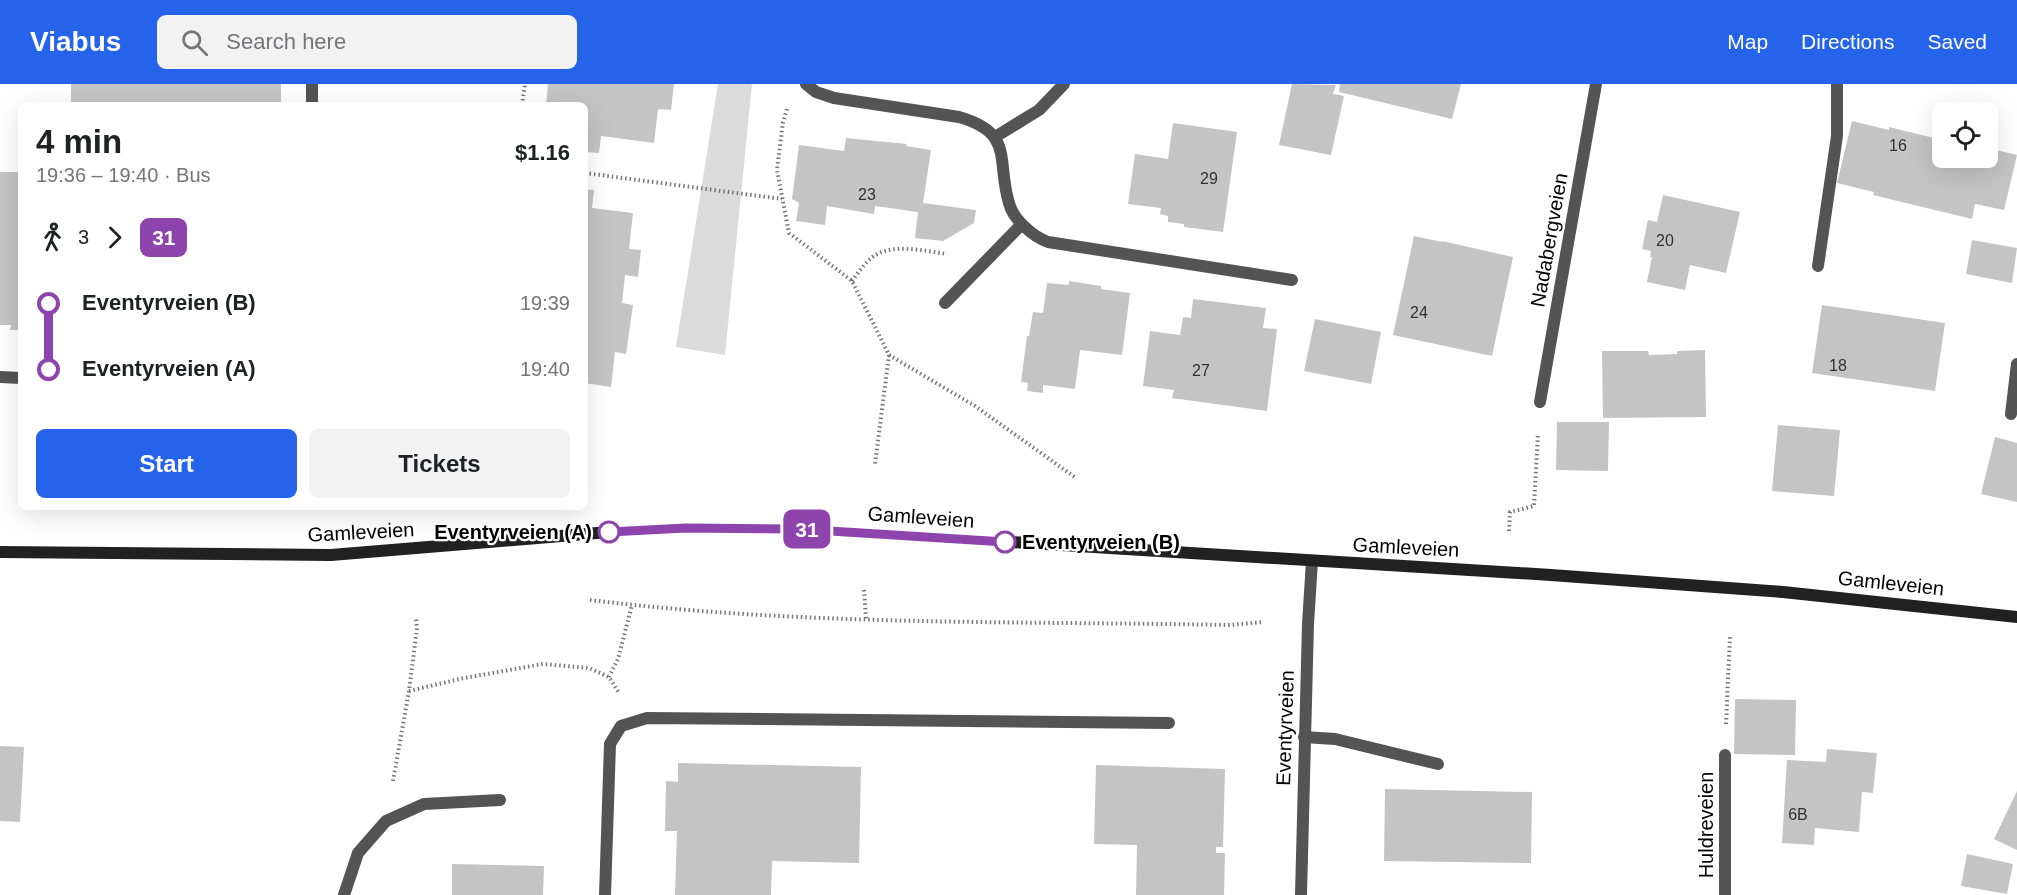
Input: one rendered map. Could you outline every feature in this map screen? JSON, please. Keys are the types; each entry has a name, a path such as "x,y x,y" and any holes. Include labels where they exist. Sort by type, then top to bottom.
{"main road":[{"name":"Gamleveien","path":"0,552 331,555 609,532 709,528 798,529 1783,592 2017,617"}],"street":[{"path":"312,84 312,102"},
{"path":"806,84 816,92 834,98 974,121 995,137 1002,150 1009,204 1022,224 1041,240 1292,280"},
{"path":"995,137 1039,110 1064,84"},
{"name":"Nadabergveien","path":"1540,402 1596,84"},
{"path":"1818,266 1837,136 1837,84"},
{"path":"945,303 1022,224"},
{"path":"2011,414 2017,364"},
{"path":"0,377 18,378"},
{"name":"Eventyrveien","path":"1301,895 1304,737 1312,561"},
{"path":"605,895 610,744 621,726 637,721 659,718 1169,723"},
{"path":"1304,737 1335,739 1438,764"},
{"name":"Huldreveien","path":"1725,754 1725,895"},
{"path":"344,895 357,853 386,821 424,804 500,800"}],"path":[{"path":"522,102 525,84"},
{"path":"790,103 783,122 777,170 789,232 852,280 889,355 975,406 1076,478"},
{"path":"588,173 782,199"},
{"path":"852,280 871,259 886,250 910,250 987,260"},
{"path":"875,464 889,355"},
{"path":"1509,531 1510,512 1534,506 1540,402"},
{"path":"864,590 866,619"},
{"path":"590,600 670,610 866,619 1231,625 1263,622"},
{"path":"609,677 618,659 632,605"},
{"path":"386,821 409,691 417,628 416,618"},
{"path":"1725,754 1730,637"},
{"path":"409,691 543,663 589,668 609,677 637,721"}],"shaded area":[{"path":"718,84 752,84 725,355 676,347"}],"building":[{"path":"71,84 281,84 281,102 71,102"},
{"path":"548,84 674,84 671,110 658,109 654,143 601,136 599,153 588,152 588,102 546,102"},
{"path":"1292,84 1336,85 1333,94 1344,96 1331,155 1279,145"},
{"path":"1340,84 1461,84 1452,119 1339,92"},
{"path":"1852,121 1932,138 1932,168 1998,168 1998,150 2017,155 2004,210 1975,204 1972,219 1873,195 1874,192 1837,183"},
{"path":"1173,123 1237,132 1223,232 1184,227 1184,224 1168,222 1168,216 1160,214 1161,208 1128,204 1135,154 1168,159"},
{"path":"846,138 907,144 906,146 931,150 923,203 976,210 974,223 943,241 915,238 918,212 875,206 874,214 827,206 825,225 796,221 799,203 792,199 799,145 844,151"},
{"path":"0,172 18,172 18,330 10,330 11,325 0,325"},
{"path":"588,189 594,190 592,208 633,213 629,249 641,250 638,277 625,275 622,303 633,305 626,354 615,352 611,387 588,383"},
{"path":"1663,195 1740,212 1726,273 1690,265 1685,290 1647,282 1652,257 1650,257 1651,251 1642,249 1648,220 1657,222"},
{"path":"1414,236 1513,257 1492,356 1393,335"},
{"path":"1972,240 2017,248 2012,283 1966,274"},
{"path":"1069,281 1130,293 1122,355 1080,350 1075,389 1043,385 1043,393 1027,391 1028,383 1021,382 1027,336 1029,336 1033,312 1043,313 1047,283 1069,285"},
{"path":"1193,299 1266,308 1263,328 1277,329 1267,411 1172,398 1174,390 1143,386 1150,331 1180,335 1183,317 1191,318"},
{"path":"1822,305 1945,323 1935,391 1812,373"},
{"path":"1315,319 1381,332 1371,384 1304,371"},
{"path":"1705,350 1706,417 1603,418 1602,351 1648,351 1649,355"},
{"path":"1557,422 1609,422 1608,471 1556,470"},
{"path":"1778,425 1840,430 1834,496 1772,491"},
{"path":"1995,437 2017,443 2017,502 1981,494"},
{"path":"1735,699 1796,700 1795,755 1734,754"},
{"path":"0,746 24,747 20,822 0,821"},
{"path":"1827,749 1877,753 1873,793 1862,792 1859,832 1815,828 1814,845 1782,843 1787,760 1826,762"},
{"path":"678,763 861,767 859,863 772,861 771,895 675,895 677,831 665,831 666,781 678,782"},
{"path":"1096,765 1225,769 1223,847 1216,847 1216,853 1225,853 1224,895 1136,895 1137,845 1094,844"},
{"path":"1385,789 1532,792 1531,863 1384,861"},
{"path":"2017,791 2017,850 1994,839"},
{"path":"1967,854 2013,864 2007,894 1961,886"},
{"path":"452,864 544,866 543,895 452,895"}],"bus line":[{"name":"31","path":"609,532 686,528 798,529 1005,542"}],"place":[{"name":"Eventyrveien (A)","path":"609,532"},
{"name":"Eventyrveien (B)","path":"1005,542"}]}
